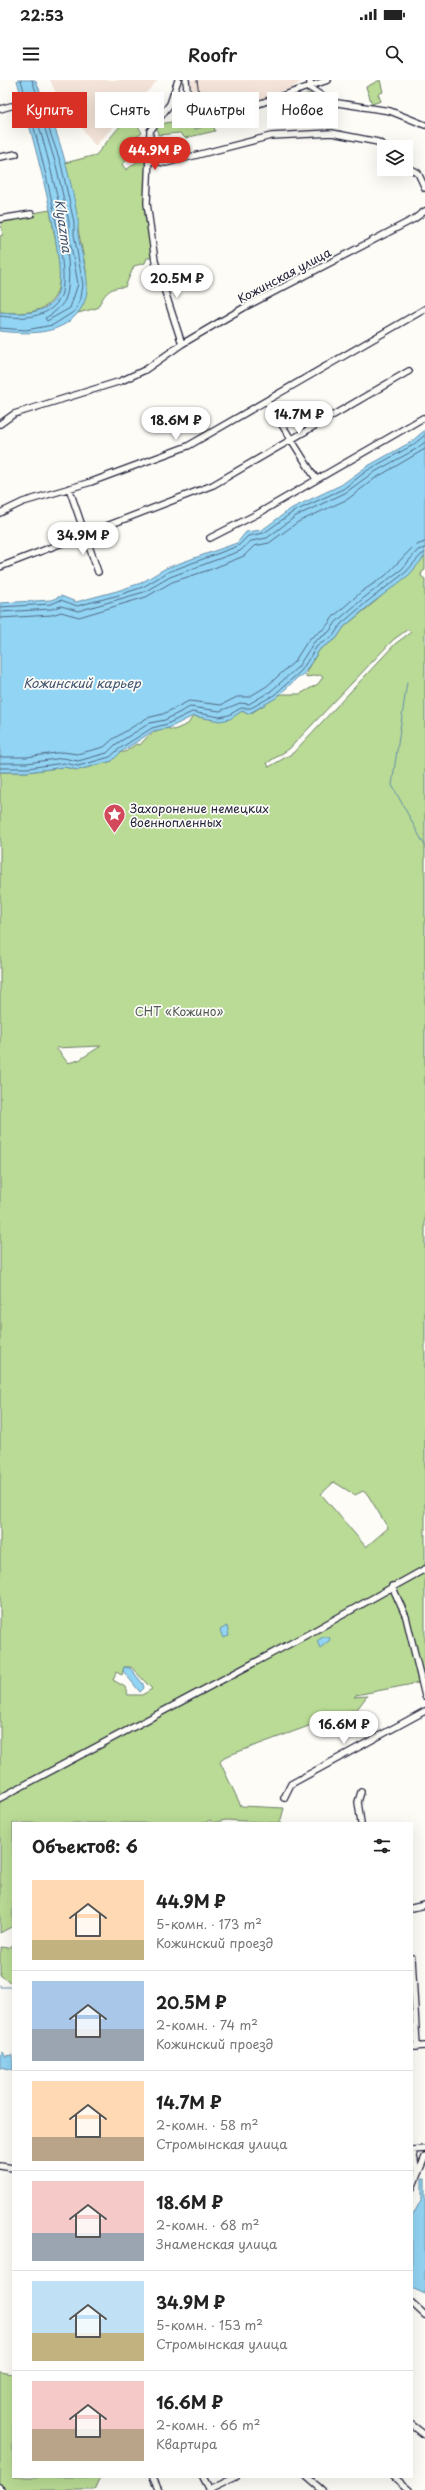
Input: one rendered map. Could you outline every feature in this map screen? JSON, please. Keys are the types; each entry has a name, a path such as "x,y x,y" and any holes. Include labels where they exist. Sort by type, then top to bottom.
{"street":[{"path":"178,80 170,104 150,131 148,160 148,214 155,261 182,344"},
{"path":"186,80 192,114 197,121 203,123 310,88 328,80"},
{"path":"310,80 310,88"},
{"path":"310,88 331,102 390,111 425,124"},
{"path":"0,109 11,106"},
{"path":"148,160 166,163 271,136 332,133 377,142"},
{"path":"0,157 16,154"},
{"path":"413,170 418,173 425,188"},
{"name":"Кожинская улица","path":"0,424 14,414 120,382 145,370 182,344 245,308 414,219 425,211"},
{"path":"0,219 31,214"},
{"path":"0,513 23,502 69,488 188,446 425,309"},
{"path":"0,567 212,485 409,371"},
{"path":"267,401 316,479"},
{"path":"210,538 259,513 423,418"},
{"path":"69,488 98,572"},
{"path":"0,1798 312,1632 392,1586 425,1569"},
{"path":"392,1586 406,1617 425,1696"},
{"path":"284,1798 291,1784 425,1711"},
{"path":"361,1792 358,1802 361,1822"},
{"path":"413,1908 425,1905"},
{"path":"413,2002 414,2047 425,2046"},
{"path":"413,2150 425,2150"},
{"path":"413,2155 417,2174"},
{"path":"413,2185 425,2157"},
{"path":"0,2166 12,2168"},
{"path":"413,2305 425,2315"},
{"path":"413,2426 425,2434"},
{"path":"153,2478 159,2490"},
{"path":"204,2478 210,2490 234,2478"},
{"path":"308,2478 322,2490"},
{"path":"395,2478 409,2490"}],"shaded area":[{"path":"50,80 158,80 147,92 95,92 95,128 112,128 95,146 82,128 87,128 87,92 56,92"},
{"path":"190,80 303,80 287,92 267,92 267,99 259,102 259,92 192,92"}],"green space":[{"path":"380,80 383,92 378,94 381,101 372,104 366,87"},
{"path":"172,122 172,128 214,128 215,131 185,138 180,133 158,135 157,128 164,128 165,123"},
{"path":"118,128 139,128 142,133 123,146 131,157 122,164 126,170 146,155 145,215 152,258 147,258 145,263 134,266 125,287 115,288 108,292 97,308 78,313 85,299 86,270 65,163 96,155"},
{"path":"50,210 59,269 59,285 54,298 43,308 26,312 0,312 0,236 3,235 0,219"},
{"name":"СНТ «Кожино»","path":"425,556 425,570 422,572 421,576 425,579 425,1677 417,1679 418,1683 356,1695 354,1697 367,1696 358,1708 224,1757 220,1762 241,1806 284,1808 280,1822 226,1820 211,1822 210,1820 207,1822 12,1822 12,1927 0,1933 0,772 27,772 64,767 78,770 112,761 121,752 125,752 136,744 140,745 151,734 164,729 174,730 188,724 193,716 218,720 229,718 242,711 248,714 253,712 281,694 300,694 318,684 323,677 320,675 306,677 307,670 320,649 336,639 344,627 377,600","holes":["408,629 411,632 395,644 293,753 269,767 267,763 289,749 393,640","101,1046 79,1060 68,1063 56,1048","334,1482 355,1495 363,1491 368,1495 388,1528 366,1547 321,1494","124,1667 131,1667 152,1689 142,1695 128,1695 125,1687 113,1680 116,1672 122,1675"]},
{"path":"12,1946 12,1983 0,1975 0,1947 8,1948"},
{"path":"0,2372 12,2374 12,2478 100,2478 94,2490 0,2490"}],"water":[{"path":"17,80 35,80 41,92 20,92"},
{"name":"Klyazma","path":"29,128 55,128 75,202 78,235 85,265 87,286 86,296 83,305 77,314 61,326 51,330 31,333 0,331 0,312 24,313 40,310 53,302 57,295 59,278 58,253 46,190"},
{"name":"Кожинский карьер","path":"425,430 425,556 409,575 344,627 336,639 320,649 303,675 298,677 276,698 248,714 242,711 230,719 220,721 193,716 169,728 153,731 121,752 112,761 78,770 64,767 27,772 0,772 0,603 51,600 61,596 76,602 141,583 166,568 237,543 246,532 262,530 292,508 341,485 366,467 411,442"},
{"path":"227,1626 229,1636 223,1638 220,1630"},
{"path":"323,1637 329,1637 330,1640 320,1648 317,1641"},
{"path":"124,1667 130,1668 143,1684 144,1688 140,1692 123,1671"},
{"path":"3,2052 5,2056 12,2055 12,2070 0,2067 0,2055"},
{"path":"422,2179 425,2179 425,2294 413,2288 413,2215 422,2198"}],"waterway":[{"path":"407,682 392,785 425,846"},
{"path":"0,1985 0,1987 11,1987 12,1990"}],"railway":[{"path":"197,80 199,92"}],"place":[{"name":"Захоронение немецких военнопленных","path":"114,834"}]}
